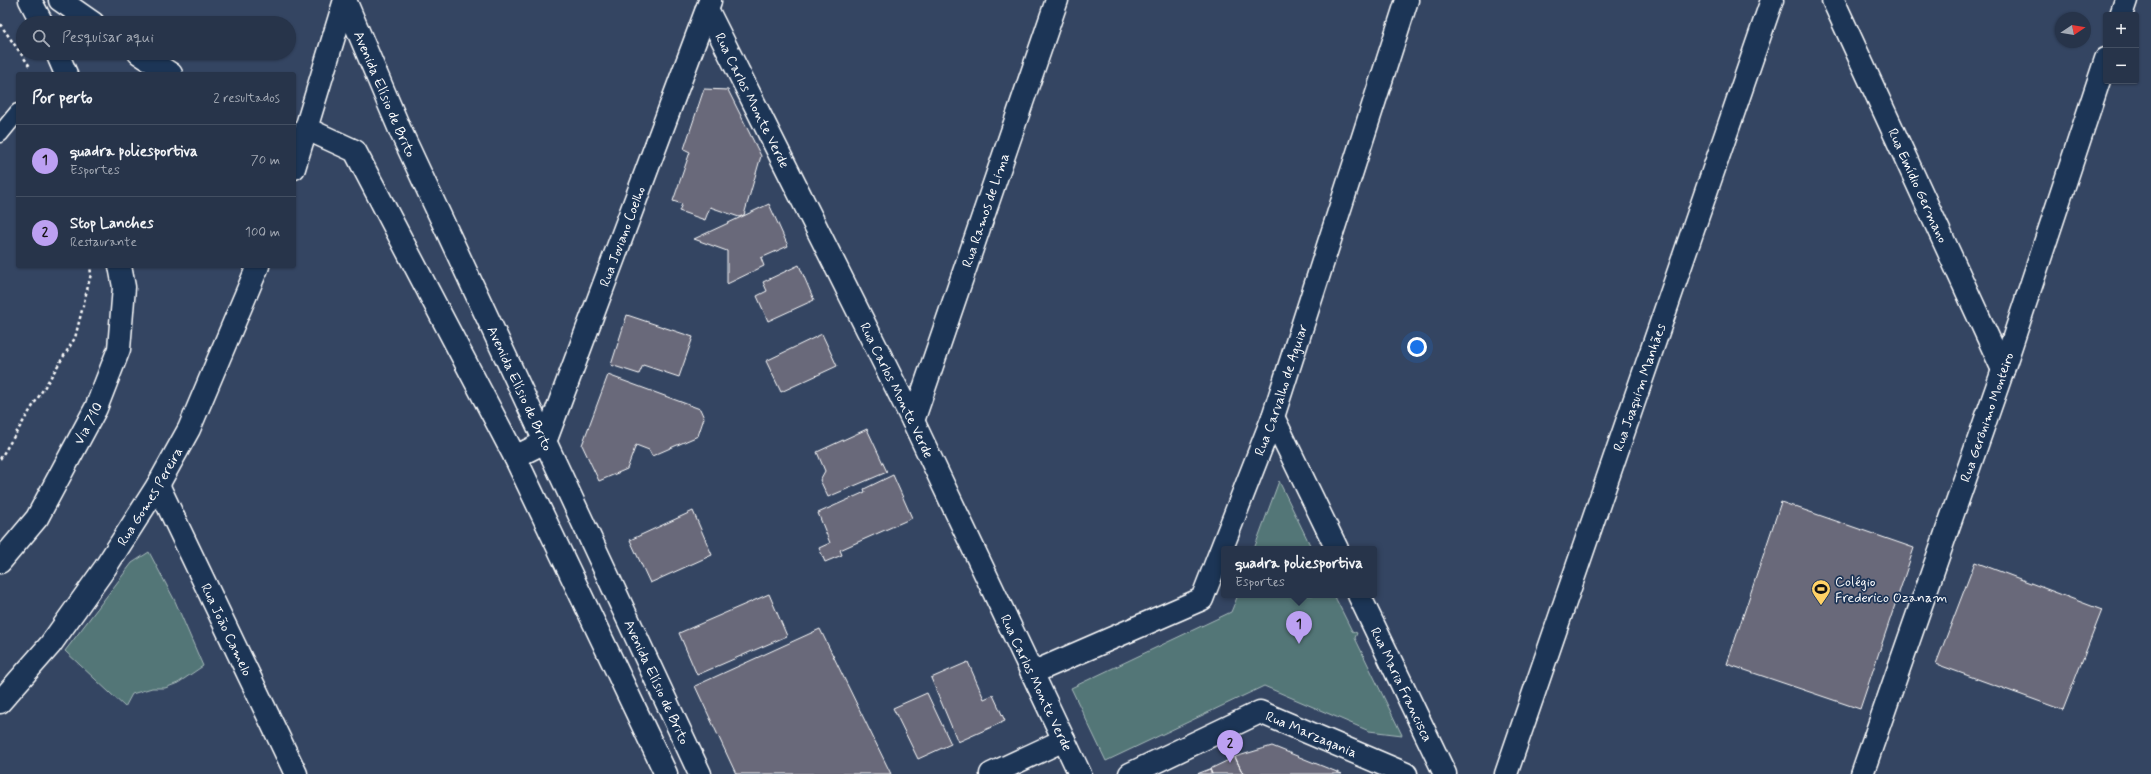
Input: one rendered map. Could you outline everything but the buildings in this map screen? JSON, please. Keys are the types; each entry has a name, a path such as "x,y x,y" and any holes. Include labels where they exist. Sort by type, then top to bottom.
{"street":[{"path":"30,0 38,16"},
{"path":"60,0 83,16"},
{"path":"296,154 300,126 345,0"},
{"name":"Avenida Elísio de Brito","path":"345,0 400,130 700,774"},
{"name":"Rua Ramos de Lima","path":"913,421 1057,0"},
{"name":"Rua Carvalho de Aguiar","path":"1223,546 1273,417 1407,0"},
{"name":"Rua Joaquim Manhães","path":"1506,774 1772,0"},
{"name":"Rua Emídio Germano","path":"1833,0 2003,370"},
{"path":"2122,12 2126,0"},
{"name":"Rua Joviano Coelho","path":"545,442 709,5"},
{"name":"Rua Carlos Monte Verde","path":"709,5 913,421 1080,774"},
{"path":"150,60 168,72"},
{"name":"Rua Gerônimo Monteiro","path":"1862,774 2003,370 2103,68"},
{"path":"300,126 355,151 515,457 666,774"},
{"name":"Via 710","path":"0,562 37,518 96,408 119,349 124,287 120,268"},
{"name":"Rua Gomes Pereira","path":"0,702 50,646 105,568 158,485 189,429 257,268"},
{"path":"1273,417 1336,546"},
{"path":"515,457 545,442"},
{"name":"Rua João Camelo","path":"158,485 296,774"},
{"name":"Rua Carvalho de Aguiar","path":"1032,673 1202,599 1221,550"},
{"name":"Rua Maria Francisca","path":"1360,598 1445,774"},
{"name":"Rua Marzagania","path":"1130,774 1260,712 1406,774"},
{"path":"990,774 1064,740"}],"lane":[{"path":"0,134 16,114"}],"path":[{"path":"0,24 16,46"},
{"path":"26,60 35,72"},
{"path":"0,458 75,338 91,274 90,268"}],"green space":[{"path":"1279,481 1311,546 1255,546"},
{"path":"149,552 175,601 203,666 178,683 165,688 152,688 132,694 125,707 65,651 132,563"},
{"path":"1237,598 1336,598 1352,631 1357,633 1355,638 1402,735 1369,731 1264,686 1106,761 1071,688 1231,612"}],"place":[{"name":"Colégio Frederico Ozanam","path":"1821,606"},
{"name":"quadra poliesportiva","path":"1299,644"},
{"name":"Stop Lanches","path":"1230,763"}]}
